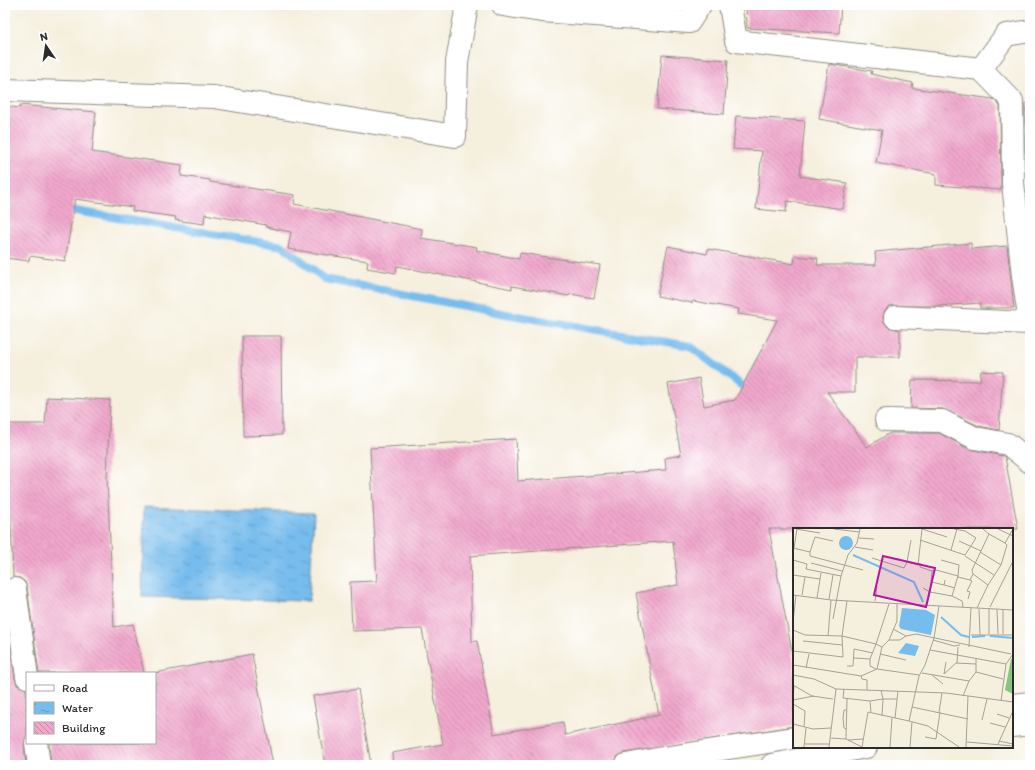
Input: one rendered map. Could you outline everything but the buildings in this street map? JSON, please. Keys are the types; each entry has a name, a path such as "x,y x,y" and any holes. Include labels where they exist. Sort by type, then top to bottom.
{"main road":[{"path":"5,90 214,97 455,136 457,62 467,5"},
{"path":"503,5 542,11 689,22 700,5"},
{"path":"730,5 736,41 981,69 1012,101 1013,182 1026,276 1030,323 895,317"},
{"path":"981,69 1006,35 1030,31"},
{"path":"886,420 942,421 975,438 1008,444 1030,462"},
{"path":"15,590 26,672"},
{"path":"1013,705 1030,703"},
{"path":"1013,726 1030,724"},
{"path":"626,765 793,738"},
{"path":"36,744 39,765"},
{"path":"772,765 861,748"}],"water":[{"path":"144,507 314,513 309,601 142,597"}],"waterway":[{"path":"64,209 283,246 325,279 506,314 690,346 750,392"}]}
